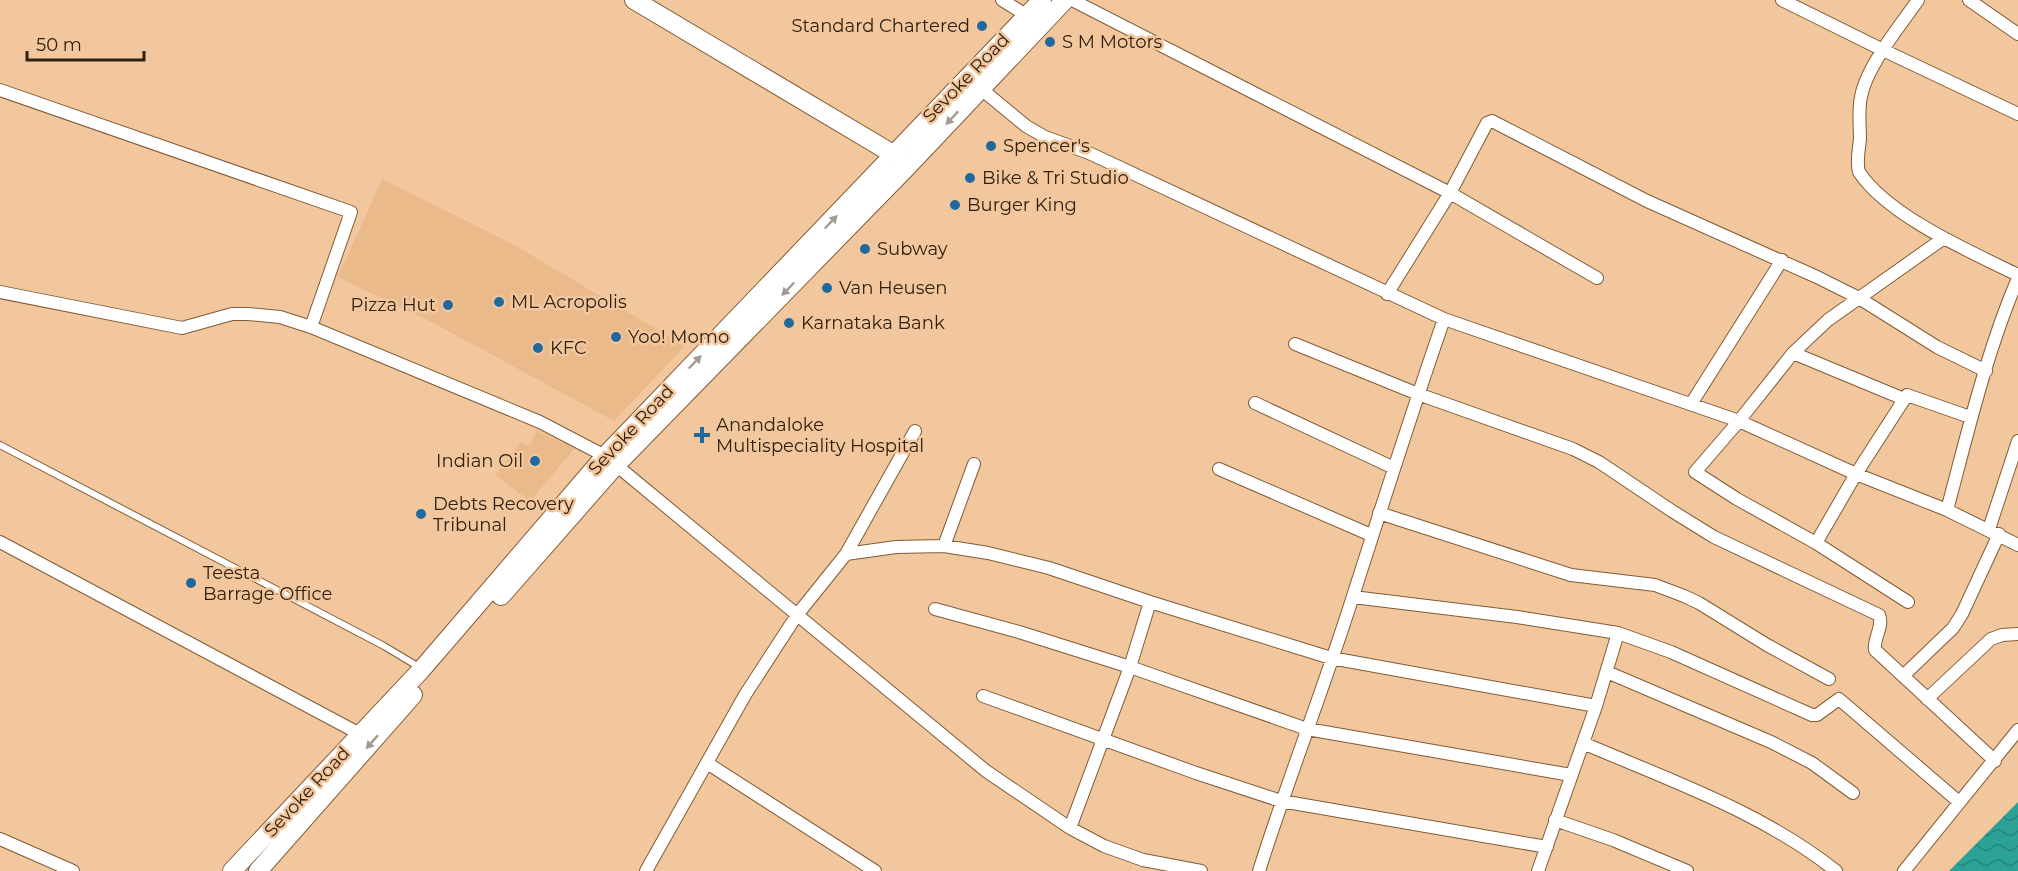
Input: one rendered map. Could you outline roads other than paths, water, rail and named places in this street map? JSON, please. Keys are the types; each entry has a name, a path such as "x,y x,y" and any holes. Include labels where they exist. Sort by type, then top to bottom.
{"main road":[{"path":"634,0 893,154 908,166"},
{"name":"Sevoke Road","path":"875,188 893,154 1042,0"},
{"name":"Sevoke Road","path":"232,871 422,669 611,460 875,188 908,166 1065,0"},
{"name":"Sevoke Road","path":"258,871 611,460"}],"street":[{"path":"1002,0 1026,15"},
{"path":"1072,0 1450,193 1597,278"},
{"path":"1782,0 2018,114"},
{"path":"1918,0 1883,50 1865,81 1860,99 1860,143 1857,165 1859,172 1888,202 1944,238 2018,277 2004,309 1970,417 1947,510"},
{"path":"1969,0 2018,34"},
{"path":"980,88 1026,126 1045,136 1089,153 1387,294 1444,319 1739,421 1856,474 1947,510 2018,544"},
{"path":"0,90 351,212 311,327"},
{"path":"1387,294 1450,193 1487,123 1492,121 1647,201 1782,260 1859,298 1937,347 1986,370"},
{"path":"1908,602 1816,543 1695,474 1793,353 1828,320 1944,238"},
{"path":"1691,405 1782,260"},
{"path":"0,292 182,328 232,314 280,317 311,327 540,422 611,460 986,771 1070,828 1104,846 1143,860 1201,871"},
{"path":"1259,871 1281,801 1353,597 1371,535 1444,319"},
{"path":"1295,344 1418,394 1573,449 1599,462 1714,537 1879,615 1881,621 1874,648 1995,761"},
{"path":"1793,353 1904,399"},
{"path":"1816,543 1905,396 1910,394 1970,417"},
{"path":"1255,403 1394,468"},
{"path":"646,871 745,695 797,615 846,554 915,431"},
{"path":"1903,676 1953,628 1962,614 1994,531 2018,441"},
{"path":"944,546 974,464"},
{"path":"1218,469 1371,535"},
{"path":"1379,513 1571,574 1655,585 1674,592 1700,603 1767,645 1829,679"},
{"path":"0,542 360,734"},
{"path":"846,554 896,547 944,546 988,553 1048,568 1331,658 1596,706"},
{"path":"1353,597 1517,617 1618,633 1671,652 1812,715 1817,715 1837,699 1842,700 1959,802"},
{"path":"1070,828 1130,667 1150,602"},
{"path":"935,609 1019,632 1130,667 1307,729 1571,775"},
{"path":"1538,871 1596,706 1618,633"},
{"path":"1927,699 1991,639 2002,635 2018,634"},
{"path":"1607,672 1771,742 1812,763 1853,793"},
{"path":"983,696 1196,773 1281,801 1547,847"},
{"path":"1904,871 2018,730"},
{"path":"1582,743 1738,810 1810,850 1836,871"},
{"path":"707,763 875,871"},
{"path":"1555,820 1613,840 1688,871"},
{"path":"0,839 73,871"}],"lane":[{"path":"0,445 363,635 422,669"}],"water":[{"path":"2018,802 2018,871 1949,871"}],"place":[{"name":"Standard Chartered","path":"982,26"},
{"name":"S M Motors","path":"1050,42"},
{"name":"Spencer's","path":"991,146"},
{"name":"Bike & Tri Studio","path":"970,178"},
{"name":"Burger King","path":"955,205"},
{"name":"Subway","path":"865,249"},
{"name":"Van Heusen","path":"827,288"},
{"name":"ML Acropolis","path":"499,302"},
{"name":"Pizza Hut","path":"448,305"},
{"name":"Karnataka Bank","path":"789,323"},
{"name":"Yoo! Momo","path":"616,337"},
{"name":"KFC","path":"538,348"},
{"name":"Anandaloke Multispeciality Hospital","path":"702,435"},
{"name":"Indian Oil","path":"535,461"},
{"name":"Debts Recovery Tribunal","path":"421,514"},
{"name":"Teesta Barrage Office","path":"191,583"}]}
